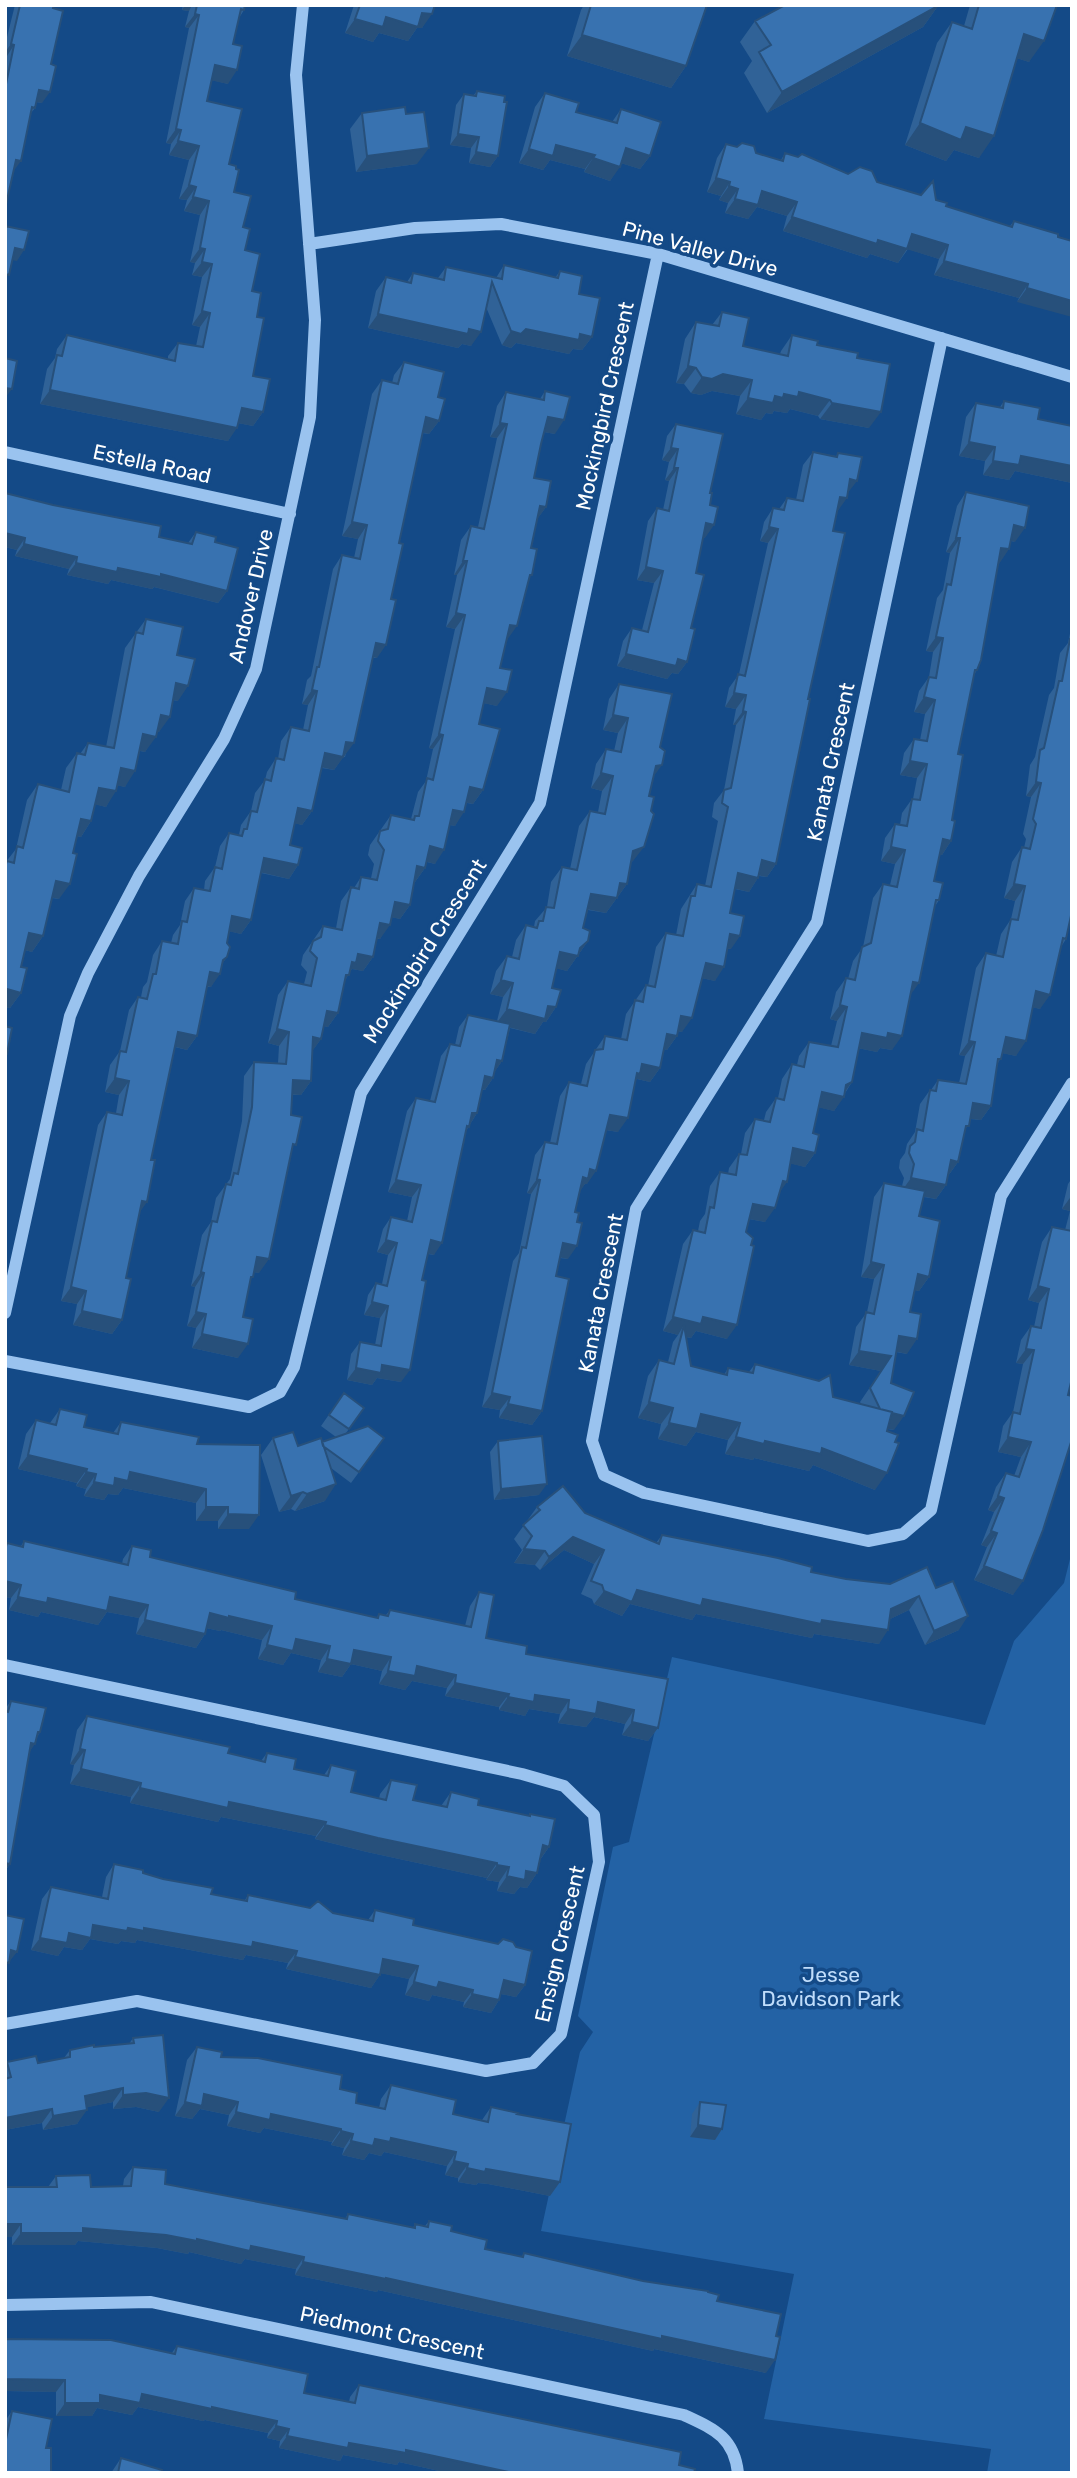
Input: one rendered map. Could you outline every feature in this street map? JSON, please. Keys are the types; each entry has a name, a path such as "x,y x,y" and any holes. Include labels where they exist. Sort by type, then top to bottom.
{"street":[{"name":"Andover Drive","path":"5,1313 70,1016 88,973 139,876 224,738 256,668 310,417 315,320 296,75 303,5"},
{"name":"Pine Valley Drive","path":"309,244 415,228 501,223 658,254 1072,377"},
{"name":"Mockingbird Crescent","path":"5,1361 249,1407 280,1392 285,1384 294,1367 360,1093 540,803 658,254"},
{"name":"Kanata Crescent","path":"942,338 817,922 636,1209 592,1441 604,1475 644,1493 869,1541 903,1534 931,1510 1000,1196 1072,1083"},
{"name":"Estella Road","path":"5,452 290,514"},
{"name":"Ensign Crescent","path":"5,1665 522,1774 564,1786 594,1815 599,1862 561,2034 533,2063 486,2071 137,2001 5,2024"},
{"name":"Piedmont Crescent","path":"5,2305 151,2302 684,2415 715,2429 736,2454 738,2473"}],"green space":[{"name":"Jesse Davidson Park","path":"1072,1551 1072,2473 987,2473 991,2449 764,2419 794,2274 541,2231 580,2052 593,2032 578,2016 613,1847 629,1842 672,1657 985,1725 1014,1641 1064,1583"}],"building":[{"path":"20,5 54,5 53,8 63,11 51,64 56,66 50,92 39,90 35,108 32,107 21,161 16,160 5,209 5,89"},
{"path":"197,5 245,5 244,10 241,9 233,44 242,46 237,70 215,65 207,101 242,109 229,164 239,170 234,192 251,196 243,227 250,229 245,250 260,254 252,291 261,293 257,317 264,318 253,376 270,379 263,412 242,408 237,428 50,390 57,355 62,356 67,335 175,361 178,343 203,347 210,313 202,311 212,264 202,262 205,249 200,248 209,201 193,197 196,187 189,185 199,146 178,141 181,130 176,129 199,15 195,14"},
{"path":"360,5 435,5 432,14 422,13 418,27 386,17 383,27 355,19"},
{"path":"591,5 707,5 686,66 582,35"},
{"path":"785,5 938,6 782,92 759,52 771,45 755,21"},
{"path":"979,5 1057,5 1044,41 1024,34 994,136 966,127 961,140 920,123 952,22 972,29"},
{"path":"477,91 505,96 504,102 507,102 498,156 476,152 479,137 458,134 464,94 476,96"},
{"path":"545,93 579,103 576,112 617,123 621,109 661,122 650,156 626,148 620,167 593,158 595,155 556,145 553,156 529,149"},
{"path":"405,107 406,114 424,112 429,148 367,156 362,113"},
{"path":"742,143 754,146 756,153 783,161 785,153 798,157 802,154 848,174 860,167 872,171 877,182 921,195 933,181 936,200 947,203 946,206 1012,227 1014,221 1058,234 1058,237 1072,241 1072,301 1027,288 1028,284 944,261 948,245 912,234 907,249 878,240 877,244 792,217 797,202 762,191 758,205 735,199 738,189 729,186 730,182 716,178 726,144 737,147"},
{"path":"5,226 29,231 24,250 15,248 9,275 5,274"},
{"path":"504,265 558,278 560,271 582,276 579,294 600,298 592,337 580,334 579,340 526,329 521,334 511,331 492,282 481,332 469,329 468,334 378,314 386,277 411,283 413,273 444,280 446,267 502,279"},
{"path":"722,312 749,318 743,346 788,356 792,335 818,341 817,345 858,353 857,358 890,364 881,412 832,403 830,400 799,392 798,397 784,394 783,398 775,396 773,403 748,398 752,380 723,374 712,379 702,377 696,368 688,366 696,322 719,326"},
{"path":"5,358 17,361 12,389 5,388"},
{"path":"404,362 444,372 438,397 445,399 439,421 426,417 399,543 403,544 391,599 396,600 386,645 376,643 354,743 346,742 343,757 325,753 312,811 298,808 290,845 302,848 298,865 264,858 251,920 232,916 227,957 223,960 220,974 210,972 197,1036 178,1032 151,1160 155,1160 147,1202 142,1201 126,1278 131,1279 122,1320 82,1311 86,1291 71,1287 107,1112 122,1115 129,1081 115,1078 120,1051 126,1052 138,997 147,999 153,974 156,974 162,941 178,944 182,921 187,922 194,888 210,891 215,867 222,869 229,833 242,836 244,829 247,829 251,811 257,812 265,779 271,781 276,758 284,760 291,727 309,731 317,691 312,690 342,555 360,559 367,525 352,522 382,380 398,384"},
{"path":"545,391 570,397 564,420 548,417 541,444 534,478 551,481 546,507 540,506 531,548 537,549 532,575 517,626 510,625 500,668 512,670 507,692 487,688 479,724 500,729 483,790 470,787 464,812 453,810 444,850 430,846 425,868 417,866 410,905 395,902 390,925 380,923 373,957 358,954 356,963 352,962 349,975 346,975 338,1013 327,1011 321,1039 313,1037 311,1081 293,1080 291,1115 302,1117 296,1145 293,1144 269,1259 257,1257 251,1277 243,1317 253,1319 248,1344 202,1334 206,1314 196,1312 204,1273 201,1272 212,1221 217,1222 226,1184 231,1185 234,1173 238,1174 252,1107 254,1062 286,1064 289,1032 277,1029 288,981 311,986 317,958 310,951 313,941 321,937 323,926 342,930 351,887 359,889 361,877 377,880 384,850 378,841 380,831 388,829 391,815 414,820 415,816 419,816 427,778 433,780 443,735 439,734 465,615 456,613 467,561 463,561 471,526 484,529 507,424 500,423 506,392 544,400"},
{"path":"1004,401 1040,408 1038,419 1072,426 1072,466 1021,456 1019,465 993,461 995,447 969,442 976,403 1003,408"},
{"path":"676,424 723,434 710,493 710,505 718,507 714,525 706,523 696,573 704,575 691,628 695,629 687,662 678,659 676,666 626,654 632,628 648,632 663,571 646,567 657,508 669,511 678,468 674,468 678,449 671,448"},
{"path":"813,452 837,457 838,453 862,457 857,481 850,479 847,498 840,497 833,531 845,533 808,699 776,864 762,860 758,878 738,873 730,913 744,916 740,936 730,934 724,967 706,963 692,1018 681,1016 677,1036 667,1034 660,1068 642,1064 640,1074 637,1073 628,1118 610,1115 596,1171 590,1169 588,1179 583,1177 575,1212 579,1213 577,1222 582,1223 577,1246 563,1243 556,1276 569,1279 542,1411 508,1404 510,1397 492,1393 522,1247 526,1248 545,1142 557,1144 569,1082 587,1086 595,1050 603,1049 605,1036 627,1040 635,1000 643,1002 646,985 655,987 666,933 683,936 691,896 695,896 697,884 711,887 728,807 722,803 724,790 731,788 746,712 743,711 746,695 734,693 738,674 745,676 778,529 769,527 773,508 784,510 787,498 803,501"},
{"path":"966,492 1029,506 1025,528 1014,525 1009,549 1001,548 981,660 975,670 958,754 963,755 951,841 943,839 934,881 943,883 939,900 936,900 919,983 913,982 902,1036 888,1033 887,1038 862,1033 852,1082 846,1085 844,1097 822,1092 813,1133 819,1135 815,1153 793,1148 787,1182 783,1181 775,1208 753,1204 746,1232 753,1238 751,1245 754,1246 737,1325 703,1317 701,1324 673,1317 693,1230 705,1233 710,1207 714,1208 720,1172 736,1175 739,1154 747,1155 755,1119 770,1122 776,1098 784,1100 792,1064 804,1067 809,1042 838,1047 847,1007 840,1005 846,978 855,980 862,947 871,943 883,884 897,887 905,850 891,847 895,824 907,826 912,799 920,800 927,764 910,761 914,739 927,741 935,700 924,697 929,677 936,678 943,638 936,637 947,584 951,585 960,538 956,538"},
{"path":"5,493 161,526 159,537 192,544 196,532 216,537 215,542 238,548 227,591 161,574 161,577 118,568 117,572 76,563 77,557 24,544 25,538 5,533"},
{"path":"146,619 183,627 177,655 195,659 188,686 176,683 170,717 161,715 156,737 143,734 135,771 121,768 116,791 99,788 91,821 81,819 73,853 77,854 70,884 56,881 43,936 29,933 21,967 27,968 21,993 7,989 5,997 7,861 14,863 17,846 23,848 38,784 69,792 77,753 85,755 88,743 114,748 136,632 143,634"},
{"path":"1070,639 1072,911 1050,995 1036,991 1026,1041 1006,1037 1001,1059 998,1059 991,1106 973,1103 958,1162 951,1160 946,1185 911,1178 914,1164 909,1153 910,1146 915,1142 917,1129 923,1131 930,1090 936,1091 938,1080 966,1084 975,1042 969,1041 986,953 1003,957 1011,919 1018,920 1025,886 1014,884 1022,847 1030,849 1036,824 1033,819 1041,783 1036,782 1040,750 1044,748"},
{"path":"619,684 672,694 660,747 665,751 662,765 656,766 649,796 654,797 651,811 654,814 644,847 633,851 627,884 620,883 617,898 591,894 583,928 590,931 588,941 580,948 578,956 560,952 552,988 561,990 556,1007 548,1006 545,1019 507,1009 513,983 501,980 507,956 519,959 526,925 537,928 539,921 543,921 546,907 554,908 562,867 577,870 590,811 605,814 613,776 601,773 606,749 621,752 628,718 613,715"},
{"path":"468,1015 510,1024 502,1061 497,1060 493,1078 485,1076 477,1113 472,1113 469,1127 467,1126 442,1243 431,1240 422,1280 426,1281 410,1370 382,1365 381,1373 356,1368 360,1342 381,1346 388,1306 372,1302 376,1283 387,1286 397,1243 386,1240 391,1217 412,1222 421,1185 396,1180 416,1098 435,1102 450,1044 460,1046"},
{"path":"5,1026 12,1028 7,1054 5,1054"},
{"path":"884,1183 925,1191 919,1216 940,1221 929,1277 918,1274 910,1312 921,1314 917,1339 899,1336 891,1383 914,1392 904,1416 880,1409 870,1388 891,1356 859,1351 866,1312 874,1314 884,1265 871,1262"},
{"path":"1052,1227 1072,1231 1072,1378 1068,1395 1072,1396 1072,1439 1043,1530 1023,1581 984,1566 997,1533 991,1531 1004,1498 998,1496 1006,1473 1019,1477 1031,1442 1008,1437 1013,1412 1020,1414 1034,1350 1026,1349 1031,1326 1041,1328 1049,1289 1038,1286"},
{"path":"684,1325 691,1366 727,1375 728,1368 753,1373 755,1364 819,1381 830,1375 833,1397 892,1412 887,1431 898,1435 895,1442 899,1443 887,1473 822,1448 821,1454 736,1437 740,1423 701,1414 697,1429 669,1423 673,1408 649,1402 659,1360 674,1364"},
{"path":"344,1393 364,1408 349,1429 329,1415"},
{"path":"60,1409 87,1415 84,1427 118,1434 121,1422 199,1437 197,1444 260,1445 259,1515 228,1514 228,1507 206,1507 206,1489 130,1472 128,1481 115,1478 114,1486 94,1482 96,1474 86,1472 87,1469 28,1455 36,1420 56,1425"},
{"path":"368,1426 384,1438 359,1472 323,1446 322,1442"},
{"path":"293,1432 298,1446 321,1438 336,1484 307,1494 303,1492 291,1496 273,1438"},
{"path":"542,1436 547,1484 501,1489 498,1441"},
{"path":"563,1486 585,1513 659,1544 662,1535 778,1558 812,1567 811,1572 890,1584 927,1567 936,1588 953,1581 968,1616 934,1631 919,1596 891,1609 888,1630 822,1620 821,1624 703,1599 701,1606 637,1590 632,1602 604,1591 602,1585 591,1581 604,1550 573,1537 549,1557 545,1551 524,1549 532,1536 523,1525 540,1510 537,1507"},
{"path":"24,1541 128,1565 132,1546 151,1550 150,1557 296,1592 295,1599 378,1618 379,1614 388,1616 390,1610 471,1627 479,1592 494,1595 486,1638 527,1646 526,1654 668,1679 658,1728 632,1722 634,1710 598,1702 596,1714 568,1709 569,1700 535,1695 534,1702 455,1683 456,1675 417,1666 415,1676 388,1671 391,1657 354,1650 351,1664 327,1659 330,1646 296,1639 293,1651 267,1645 272,1626 229,1616 210,1613 205,1634 145,1620 148,1605 110,1597 107,1611 48,1598 47,1603 18,1597 21,1585 5,1581 5,1550 7,1543 23,1547"},
{"path":"11,1701 46,1708 35,1744 31,1743 10,1864 5,1863 5,1711 8,1712"},
{"path":"87,1716 230,1747 228,1753 265,1762 267,1753 296,1759 294,1769 328,1776 331,1765 356,1771 351,1792 386,1800 391,1780 417,1785 413,1800 447,1807 451,1792 479,1799 478,1805 555,1819 549,1847 543,1845 537,1873 526,1871 525,1880 507,1876 509,1867 497,1863 378,1838 325,1825 326,1822 229,1802 228,1808 140,1788 141,1783 81,1769 85,1750 80,1749"},
{"path":"114,1864 143,1870 143,1873 163,1879 213,1888 211,1894 247,1901 248,1895 310,1908 318,1901 333,1913 373,1921 375,1910 414,1919 413,1925 498,1944 503,1939 513,1942 516,1947 532,1951 525,1985 504,1980 499,2000 472,1994 473,1990 439,1982 437,1988 414,1982 418,1966 383,1959 380,1975 295,1957 297,1951 253,1942 252,1947 144,1928 144,1931 128,1928 127,1931 93,1925 91,1938 69,1933 67,1943 40,1938 51,1887 108,1899"},
{"path":"5,1915 24,1919 17,1952 11,1950 9,1963 5,1962"},
{"path":"163,2035 169,2098 146,2093 123,2095 123,2088 85,2096 87,2110 53,2116 52,2109 5,2118 5,2079 11,2077 7,2062 36,2056 38,2063 70,2057 70,2050 94,2045 134,2043 133,2038"},
{"path":"197,2047 222,2052 221,2057 258,2058 342,2075 340,2089 357,2093 356,2103 385,2109 391,2085 456,2100 453,2114 488,2122 491,2107 571,2124 560,2182 467,2168 468,2164 454,2161 456,2152 391,2138 390,2142 375,2139 373,2146 351,2141 353,2134 341,2129 271,2114 270,2120 236,2112 238,2102 204,2094 202,2106 185,2102"},
{"path":"700,2102 726,2105 722,2129 698,2125"},
{"path":"133,2167 166,2170 165,2184 347,2219 348,2214 415,2228 415,2224 428,2227 429,2221 452,2226 451,2231 487,2240 485,2249 523,2257 524,2253 643,2281 708,2291 719,2295 717,2301 781,2314 776,2336 780,2337 775,2360 662,2336 662,2339 303,2262 304,2257 251,2246 250,2251 197,2239 83,2228 83,2233 21,2233 21,2224 5,2224 5,2187 57,2187 56,2176 90,2175 91,2187 131,2186"},
{"path":"5,2339 111,2340 175,2354 177,2346 308,2374 304,2393 355,2403 359,2385 681,2452 679,2465 695,2469 694,2473 513,2473 406,2450 406,2453 349,2443 348,2448 287,2436 289,2429 276,2426 277,2421 142,2394 140,2403 100,2395 100,2403 65,2403 65,2380 5,2379"},
{"path":"12,2411 52,2419 46,2448 51,2448 51,2473 5,2473 5,2444"},
{"path":"121,2458 162,2470 161,2473 118,2473"}]}
